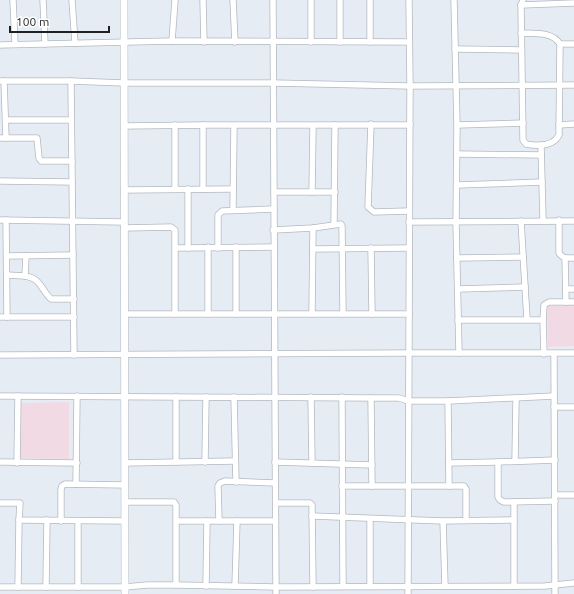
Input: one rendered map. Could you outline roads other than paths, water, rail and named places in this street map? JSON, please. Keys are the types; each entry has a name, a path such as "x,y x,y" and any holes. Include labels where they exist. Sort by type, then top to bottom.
{"street":[{"path":"13,0 15,44"},
{"path":"43,0 45,44"},
{"path":"72,0 75,43"},
{"path":"124,0 125,592"},
{"path":"172,42 175,0"},
{"path":"203,0 204,42"},
{"path":"233,0 235,42"},
{"path":"273,0 276,594"},
{"path":"310,42 311,0"},
{"path":"340,0 340,42"},
{"path":"370,0 370,42"},
{"path":"408,594 408,211 410,125 409,0"},
{"path":"454,0 457,125 456,222 459,353"},
{"path":"521,33 547,34 557,39 560,44 559,135 552,143 529,145 524,142 521,86 521,33 522,2 574,3"},
{"path":"0,45 274,41 409,42"},
{"path":"560,44 574,44"},
{"path":"455,49 521,50"},
{"path":"71,80 74,355"},
{"path":"72,161 41,161 39,158 37,138 3,138 6,120 2,81 71,80 124,83 273,83 410,86 574,85"},
{"path":"6,120 71,120"},
{"path":"371,124 368,206 374,212 408,211"},
{"path":"457,125 523,124"},
{"path":"559,125 574,124"},
{"path":"175,125 175,189"},
{"path":"203,125 203,189"},
{"path":"334,224 335,125"},
{"path":"124,126 410,125"},
{"path":"233,210 234,126"},
{"path":"312,192 314,126"},
{"path":"541,145 543,220"},
{"path":"457,154 541,155"},
{"path":"0,181 72,182"},
{"path":"457,185 542,182"},
{"path":"188,189 188,248"},
{"path":"124,190 233,189"},
{"path":"274,192 335,192"},
{"path":"218,248 218,215 222,211 274,209"},
{"path":"8,317 7,256 3,220 73,222 173,228 176,232 175,314"},
{"path":"559,220 559,252 561,256 565,258 574,258"},
{"path":"521,221 527,319"},
{"path":"409,222 574,221"},
{"path":"273,230 313,228 341,224 343,248 343,314"},
{"path":"312,314 313,228"},
{"path":"236,247 236,314"},
{"path":"176,248 274,247"},
{"path":"208,248 208,314"},
{"path":"371,248 372,314"},
{"path":"313,249 409,248"},
{"path":"7,256 73,255"},
{"path":"25,276 26,256"},
{"path":"457,258 523,257"},
{"path":"565,258 566,302"},
{"path":"7,275 33,278 39,282 51,298 74,299"},
{"path":"458,289 525,287"},
{"path":"566,289 574,289"},
{"path":"544,354 543,308 546,303 574,302"},
{"path":"125,314 409,314"},
{"path":"0,317 74,317"},
{"path":"458,320 543,320"},
{"path":"0,355 574,353"},
{"path":"554,354 555,594"},
{"path":"0,396 311,397 399,398 409,401 448,401 516,399 554,396"},
{"path":"17,462 18,396"},
{"path":"76,484 77,396"},
{"path":"176,397 176,462"},
{"path":"205,462 206,397"},
{"path":"234,397 236,482"},
{"path":"311,397 312,463"},
{"path":"342,398 343,586"},
{"path":"371,398 372,486"},
{"path":"515,461 516,399"},
{"path":"448,401 449,486"},
{"path":"554,407 574,407"},
{"path":"449,463 554,460"},
{"path":"125,462 235,461"},
{"path":"0,462 77,463"},
{"path":"275,462 372,465"},
{"path":"498,462 498,497 504,502 574,495"},
{"path":"219,521 218,486 220,483 225,481 275,483"},
{"path":"61,521 62,486 65,484 125,485"},
{"path":"342,486 464,486 466,487 466,520"},
{"path":"125,502 174,502 176,505 176,585"},
{"path":"514,502 514,586"},
{"path":"0,503 20,503 18,587"},
{"path":"276,503 311,504 314,586"},
{"path":"312,516 443,521 514,520"},
{"path":"370,519 370,586"},
{"path":"19,520 125,521"},
{"path":"46,587 47,520"},
{"path":"78,521 78,587"},
{"path":"177,521 275,521"},
{"path":"206,586 207,521"},
{"path":"235,586 237,521"},
{"path":"443,521 445,586"},
{"path":"0,587 78,587 125,592 176,585 275,587 514,586 574,583"}]}
